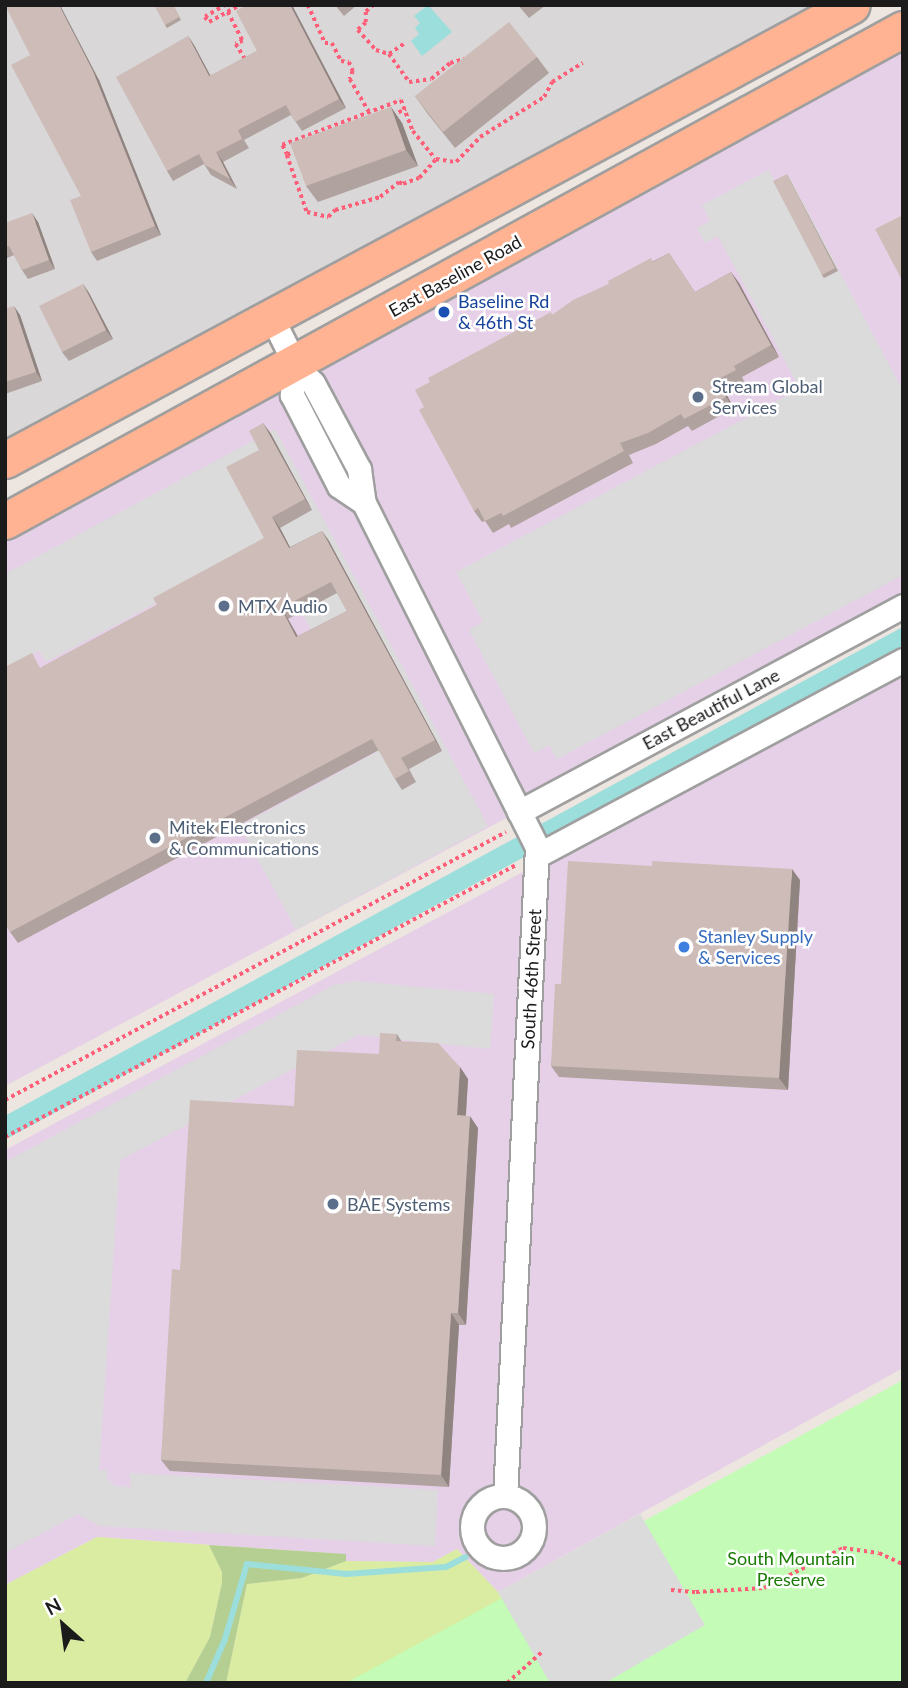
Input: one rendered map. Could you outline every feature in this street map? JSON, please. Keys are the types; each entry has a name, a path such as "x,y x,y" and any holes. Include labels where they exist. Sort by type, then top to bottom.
{"main road":[{"path":"5,460 852,5"},
{"name":"East Baseline Road","path":"8,510 295,364 903,29"},
{"path":"652,112 674,155"}],"street":[{"name":"South 46th Street","path":"271,316 295,364 313,383 359,469 364,503 529,833 505,1496"},
{"name":"East Beautiful Lane","path":"529,833 903,606"},
{"path":"529,833 903,660"}],"path":[{"path":"226,5 205,17 209,22 240,5"},
{"path":"308,5 325,43 332,43 341,61 349,62 353,71 350,79 369,111"},
{"path":"374,5 366,12 366,23 358,30 376,50 389,54 409,82 431,79 450,63 467,59"},
{"path":"228,12 243,41 236,44 247,64"},
{"path":"389,54 405,43"},
{"path":"436,159 419,178 403,184 399,182 380,197 335,210 328,217 307,212 282,145 399,100 404,102 413,131 436,159 456,162 480,137 544,97 552,82 582,63"},
{"path":"383,119 406,109"},
{"path":"287,155 299,151"},
{"path":"5,1100 529,833"},
{"path":"5,1137 322,966 529,833"},
{"path":"671,1590 696,1592 764,1588 843,1548 879,1553 903,1564"},
{"path":"507,1683 543,1651"}],"shaded area":[{"path":"5,5 822,5 5,441"},
{"path":"903,49 903,606 5,1086 5,538"},
{"path":"769,170 777,185 790,178 903,391 903,575 557,759 549,745 534,753 469,630 483,622 456,572 800,389 718,236 705,243 697,228 710,221 702,205"},
{"path":"275,429 488,826 296,930 240,826 377,752 265,545 46,662 39,651 5,669 5,574"},
{"path":"903,668 903,1368 498,1592 457,1549 433,1562 346,1561 345,1554 97,1537 5,1585 5,1150"},
{"path":"354,981 494,994 490,1049 358,1035 120,1160 99,1471 106,1470 108,1480 115,1486 131,1487 130,1473 438,1490 435,1546 99,1526 78,1514 5,1553 5,1162 334,985"},
{"path":"640,1514 705,1625 605,1683 550,1683 498,1592"}],"green space":[{"name":"South Mountain Preserve","path":"903,1380 903,1683 346,1683"},
{"path":"97,1537 209,1545 222,1572 222,1583 210,1637 185,1683 5,1683 5,1585"},
{"path":"209,1545 346,1554 346,1561 302,1578 247,1584 226,1683 185,1683 210,1637 222,1583 222,1572"},
{"path":"457,1549 498,1592 550,1683 226,1683 247,1584 302,1578 346,1561 433,1562"}],"water":[{"path":"428,5 452,32 422,56 411,41 419,34 415,28 420,23 414,16"}],"building":[{"path":"5,5 59,5 93,71 155,226 91,252 70,200 81,196 11,65 30,55"},
{"path":"154,5 173,5 179,17 165,25"},
{"path":"247,5 290,5 339,99 295,122 286,105 238,130 242,139 216,152 230,179 205,165 199,154 167,171 116,77 188,36 209,76 257,51 236,11"},
{"path":"509,22 537,57 443,132 415,96"},
{"path":"391,107 406,150 306,186 290,143"},
{"path":"787,174 835,268 822,275 773,181"},
{"path":"32,213 49,260 22,270 9,246 5,247 5,223"},
{"path":"903,215 903,282 875,229"},
{"path":"669,253 695,292 731,272 771,345 734,366 736,370 717,380 726,397 684,419 681,414 648,433 620,443 624,451 503,516 501,513 485,521 478,508 474,511 419,410 424,407 415,390 430,382 428,378 551,312 552,315 573,300 609,284 608,281 651,258 653,262"},
{"path":"83,284 106,330 62,352 39,306"},
{"path":"14,306 36,372 5,382 5,309"},
{"path":"263,423 305,499 272,517 289,548 322,531 435,740 401,758 409,771 395,779 372,739 10,932 5,924 5,667 32,653 40,668 157,605 153,598 264,538 226,467 259,450 249,431","holes":["331,582 347,611 296,637 281,608"]},
{"name":"Stanley Supply & Services","path":"568,861 652,866 652,861 792,869 779,1078 551,1066 555,984 561,984"},
{"name":"BAE Systems","path":"380,1033 397,1034 396,1041 438,1043 460,1067 457,1115 470,1116 458,1313 451,1313 441,1475 161,1460 172,1269 180,1270 190,1100 294,1106 297,1050 379,1054"}],"waterway":[{"path":"5,1127 903,638"},
{"path":"206,1683 225,1639 247,1564 346,1574 446,1567 466,1557"}],"place":[{"name":"Baseline Rd & 46th St","path":"444,312"},
{"name":"Stream Global Services","path":"698,397"},
{"name":"MTX Audio","path":"224,606"},
{"name":"Mitek Electronics & Communications","path":"155,838"},
{"name":"Stanley Supply & Services","path":"684,947"},
{"name":"BAE Systems","path":"333,1204"}]}
